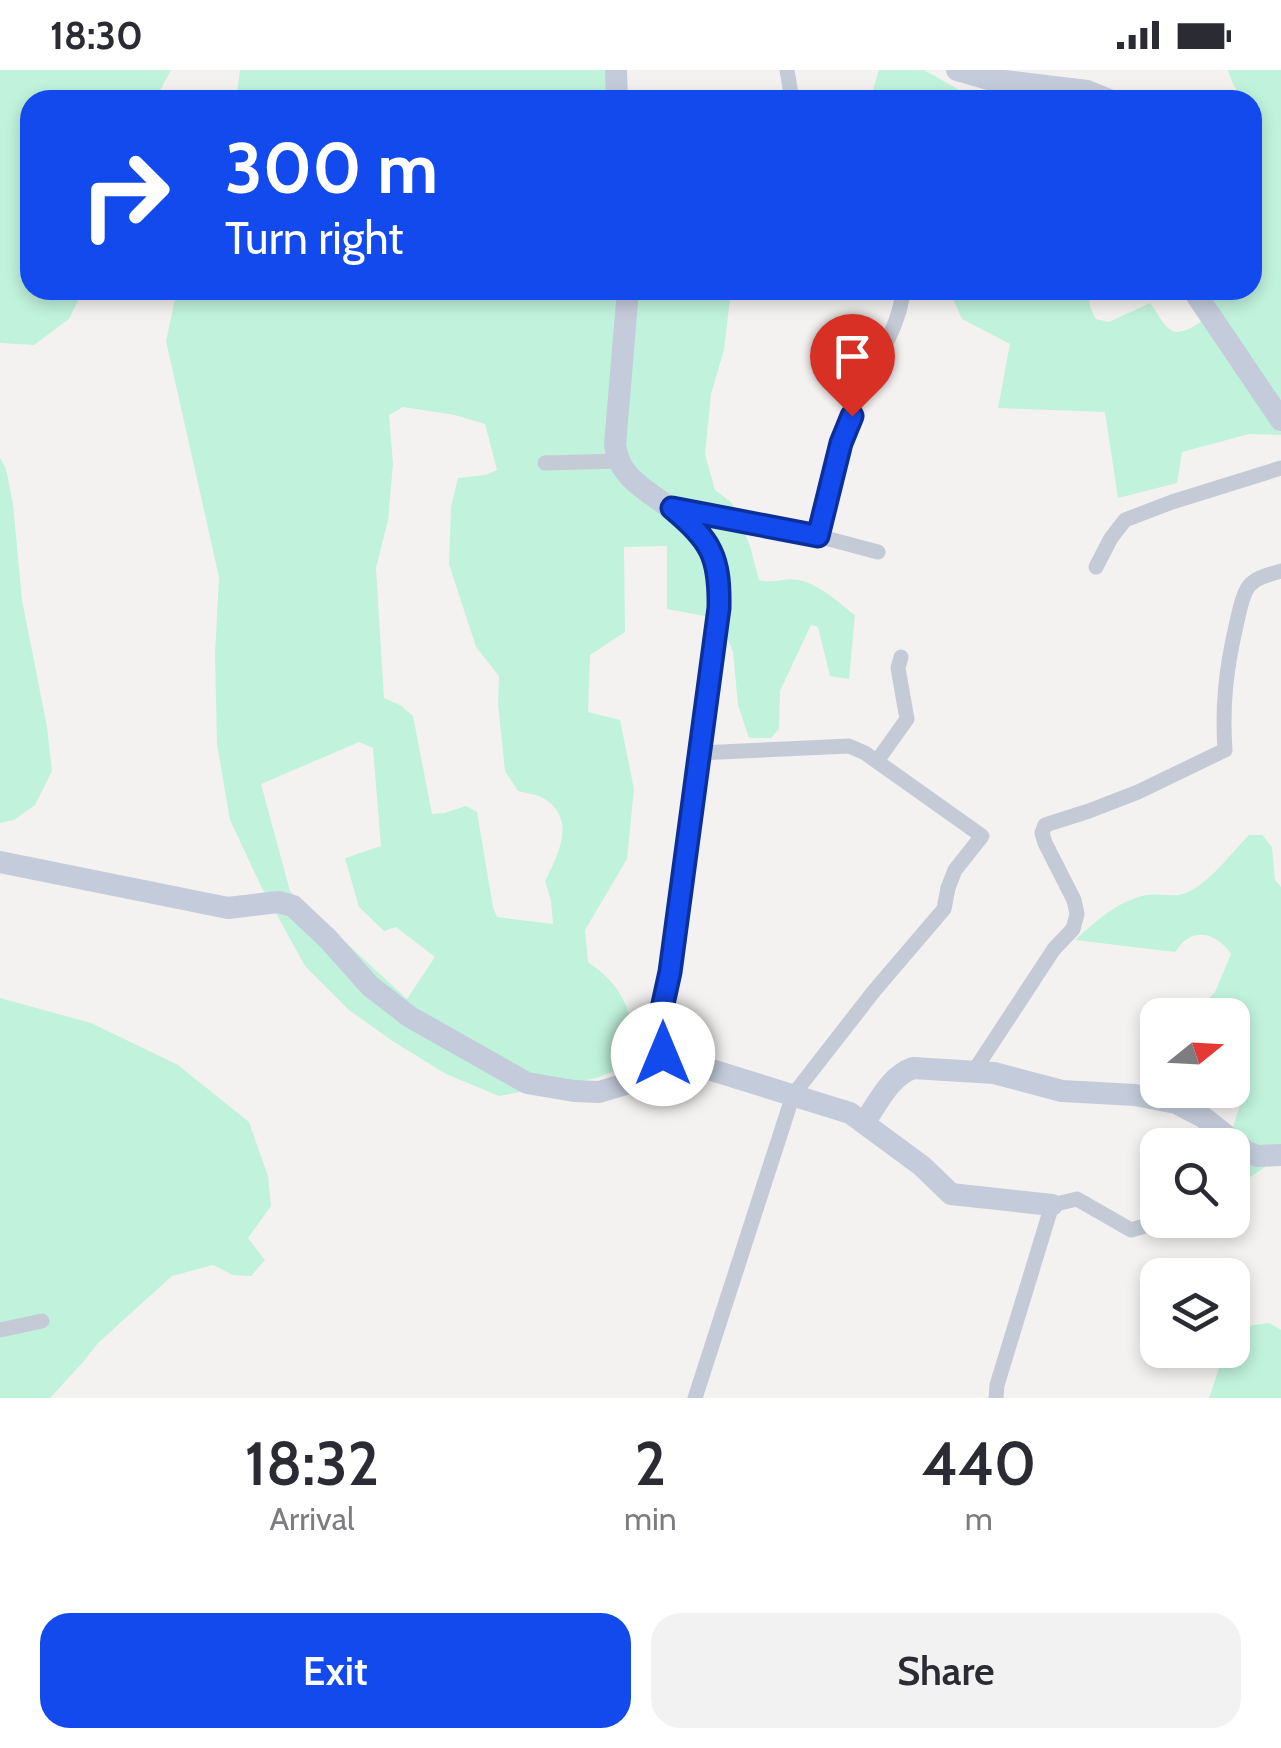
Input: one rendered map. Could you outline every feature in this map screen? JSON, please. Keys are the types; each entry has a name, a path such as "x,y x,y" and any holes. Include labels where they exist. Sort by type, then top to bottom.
{"street":[{"path":"957,70 988,79 1080,90"},
{"path":"0,862 228,908 278,902 293,906 370,986 410,1017 527,1083 599,1092 636,1081 652,1070 663,1054 659,1022 670,972 720,585 708,542 672,508 629,476 619,462 615,445 627,300"},
{"path":"818,536 841,443 862,390 894,328 902,300"},
{"path":"1200,300 1281,420"},
{"path":"545,464 619,462"},
{"path":"1096,567 1125,520 1281,468"},
{"path":"672,508 818,536 878,552"},
{"path":"974,1072 1054,949 1072,929 1077,914 1074,900 1045,843 1045,824 1138,792 1225,750 1223,696 1243,599 1248,586 1258,578 1281,571"},
{"path":"877,761 906,719 898,668 900,657"},
{"path":"696,1398 793,1095 944,909 955,870 982,836 877,761 849,746 699,753"},
{"path":"663,1054 850,1114 922,1166 951,1194 1052,1206 1076,1198 1131,1230 1140,1227"},
{"path":"864,1123 906,1070 994,1073 1062,1091 1134,1095 1176,1103 1203,1117 1247,1152 1257,1156 1281,1155"},
{"path":"996,1398 1052,1206"},
{"path":"0,1330 42,1321"}],"green space":[{"path":"0,70 171,70 160,90 20,90 20,300 78,300 69,319 34,345 0,343"},
{"path":"240,70 609,70 609,90 237,90"},
{"path":"879,70 924,70 959,90 873,90"},
{"path":"1228,70 1281,70 1281,435 1249,434 1182,452 1177,483 1118,498 1105,412 998,408 1010,344 962,319 953,300 1089,300 1096,319 1109,322 1150,303 1166,326 1177,332 1196,325 1217,309 1213,300 1262,300 1262,90 1237,90"},
{"path":"175,300 730,300 724,350 711,394 705,454 715,490 732,503 759,580 806,582 855,615 849,679 830,676 818,627 811,625 780,691 779,729 771,738 749,738 738,705 733,652 723,628 710,617 667,609 667,546 624,547 625,632 590,655 588,712 620,720 634,789 627,859 585,930 588,962 612,983 626,1006 632,1032 631,1064 597,1078 499,1096 446,1074 349,1010 305,966 260,884 230,820 217,744 215,654 219,577 166,341","holes":["403,407 485,424 497,470 458,478 451,507 449,564 476,647 499,676 505,771 518,791 541,797 559,814 560,848 545,881 553,924 497,917 477,812 466,806 432,814 413,716 384,698 376,568 388,520 393,464 389,415","359,742 373,748 381,846 345,858 359,907 384,931 396,927 435,957 407,999 290,891 261,784"]},
{"path":"0,458 13,504 22,600 52,771 35,805 14,820 0,823"},
{"path":"1249,835 1262,835 1272,847 1275,880 1281,887 1281,1156 1250,1177 1250,1128 1233,1127 1239,1108 1250,1108 1250,998 1209,998 1231,954 1218,940 1206,935 1187,939 1175,952 1075,940 1127,901 1147,895 1182,894 1212,875"},
{"path":"0,998 91,1023 178,1065 249,1122 268,1176 271,1206 248,1238 265,1260 251,1276 233,1275 213,1265 172,1276 98,1343 50,1398 0,1398"},
{"path":"1269,1323 1281,1330 1281,1398 1209,1398 1219,1368 1250,1368 1250,1326"}],"route":[{"path":"663,1054 659,1022 670,972 720,585 708,542 672,508 818,536 841,443 852,416"}]}
